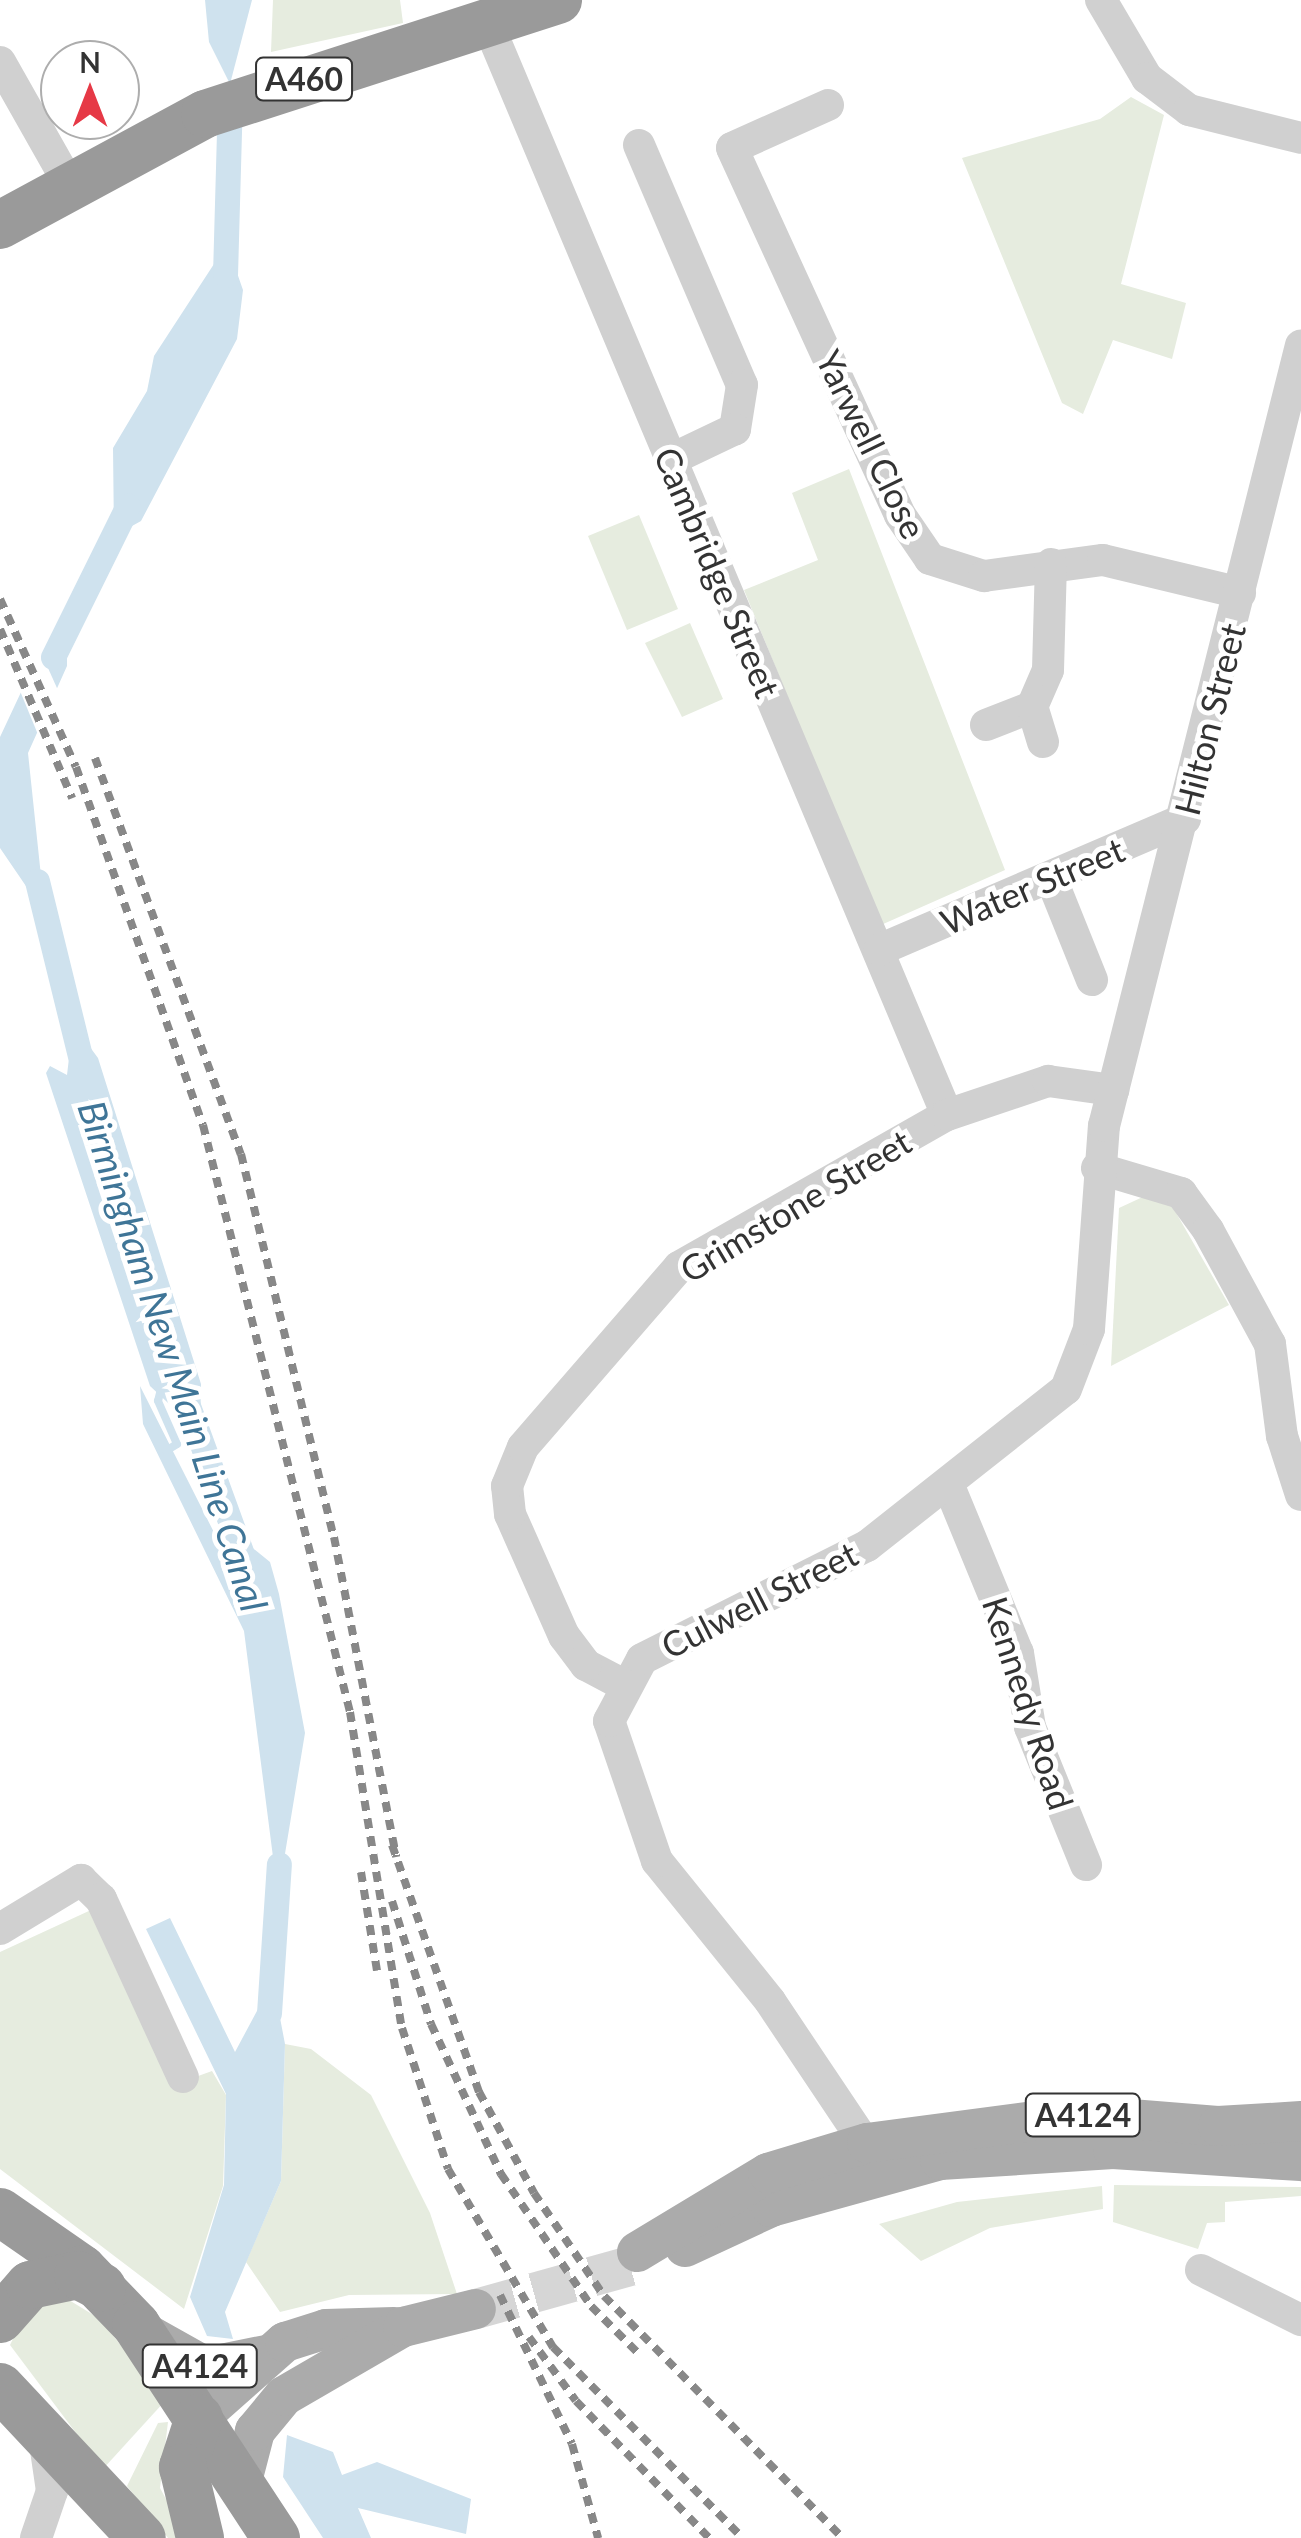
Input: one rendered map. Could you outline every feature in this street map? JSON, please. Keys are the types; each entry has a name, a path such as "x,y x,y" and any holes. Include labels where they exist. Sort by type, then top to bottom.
{"highway":[{"name":"A460","path":"0,226 69,184 205,114 490,29 558,0"},
{"path":"0,2212 103,2287 136,2325 276,2538"},
{"path":"0,2318 30,2285 78,2276 103,2287"},
{"path":"15,2397 142,2538"},
{"path":"199,2418 182,2467 200,2538"}],"main road":[{"name":"A4124","path":"641,2257 768,2173 875,2158 1081,2115 1294,2124"},
{"name":"A4124","path":"875,2158 1018,2150 1301,2160"},
{"name":"A4124","path":"136,2325 206,2367 274,2352 326,2329 403,2328 476,2309"},
{"name":"A4124","path":"242,2481 255,2432 284,2396 403,2328"},
{"name":"A4124","path":"199,2418 274,2352"}],"street":[{"path":"1101,0 1146,78 1188,110 1301,138"},
{"name":"Cambridge Street","path":"490,29 947,1115"},
{"path":"0,62 69,184"},
{"name":"Yarwell Close","path":"828,105 732,148 900,515 930,559 984,576 1103,560 1240,593"},
{"path":"639,145 742,385 735,429 670,460"},
{"name":"Hilton Street","path":"1113,1090 1185,819 1301,346"},
{"path":"1043,742 1032,707 1048,670 1051,564"},
{"path":"986,725 1032,707"},
{"name":"Water Street","path":"879,950 1185,819"},
{"path":"1050,878 1092,980"},
{"name":"Grimstone Street","path":"622,1684 586,1665 564,1636 510,1514 514,1464 679,1268 947,1115 1048,1081 1113,1090"},
{"name":"Culwell Street","path":"622,1684 660,1648 867,1546 948,1486 1066,1389 1081,1359 1097,1168 1113,1090"},
{"path":"1097,1168 1181,1193 1208,1230 1270,1344 1282,1436 1301,1495"},
{"name":"Kennedy Road","path":"948,1486 1018,1653 1030,1726 1086,1865"},
{"path":"622,1684 611,1739 657,1862 770,2002 875,2158"},
{"path":"0,1929 81,1880 101,1899 183,2078"},
{"path":"1202,2270 1301,2320"},
{"path":"15,2397 52,2491 36,2538"}],"shaded area":[{"path":"273,0 400,0 403,23 271,52"},
{"path":"1131,97 1164,115 1121,284 1186,303 1172,359 1113,340 1083,414 1062,403 962,158 1100,119"},
{"path":"849,469 1005,870 881,925 744,590 818,560 792,493"},
{"path":"639,515 678,609 627,630 588,536"},
{"path":"690,623 723,699 682,717 645,643"},
{"path":"1147,1195 1171,1204 1229,1305 1111,1366 1119,1208"},
{"path":"91,1910 176,2084 212,2071 226,2095 223,2186 184,2309 0,2169 0,1952"},
{"path":"285,2044 311,2049 371,2095 430,2213 457,2294 349,2295 280,2312 246,2262 281,2181"},
{"path":"1114,2185 1301,2187 1301,2196 1225,2202 1225,2222 1207,2223 1198,2249 1113,2222"},
{"path":"1102,2186 1103,2209 990,2228 921,2261 879,2224 957,2202"},
{"path":"64,2297 100,2319 165,2401 103,2469 10,2345 29,2306"},
{"path":"168,2422 160,2488 187,2538 168,2538 127,2486 158,2423"}],"water":[{"path":"205,0 252,0 230,84 209,42"},
{"path":"227,244 243,290 237,339 141,521 114,536 113,448 147,391 154,356"},
{"path":"67,629 67,666 28,753 45,914 0,848 0,737 37,658"},
{"path":"73,1024 98,1058 201,1384 200,1433 150,1386 46,1073 50,1066 67,1075"},
{"path":"140,1386 231,1566 238,1536 270,1562 279,1594 305,1733 278,1896 244,1631 143,1424"},
{"path":"170,1918 235,2052 273,1981 285,2044 281,2181 225,2312 233,2339 207,2336 190,2297 224,2185 226,2094 146,1929"},
{"path":"287,2435 333,2452 342,2475 377,2462 471,2499 466,2534 358,2508 371,2538 323,2538 283,2477"}],"pier":[{"path":"39,648 61,697 39,737 18,686"}],"waterway":[{"name":"Birmingham New Main Line Canal","path":"225,275 230,100"},
{"name":"Birmingham New Main Line Canal","path":"53,657 128,505"},
{"name":"Birmingham New Main Line Canal","path":"37,881 80,1056"},
{"path":"162,1385 158,1401 177,1444 166,1451"},
{"name":"Birmingham New Main Line Canal","path":"187,1403 247,1568"},
{"name":"Birmingham New Main Line Canal","path":"269,2013 279,1864"}],"tunnel":[{"path":"476,2309 644,2262"}],"railway":[{"path":"0,599 76,767 203,1125 350,1712 402,2028 448,2169 553,2347 743,2538"},
{"path":"0,629 72,798"},
{"path":"95,758 241,1154 334,1537 396,1857"},
{"path":"392,1845 479,2092 534,2193 604,2296 843,2538"},
{"path":"361,1872 377,1971"},
{"path":"392,1901 431,2024 501,2174 591,2306 641,2356"},
{"path":"500,2295 572,2444 598,2538"},
{"path":"529,2337 576,2401 709,2538"}]}
